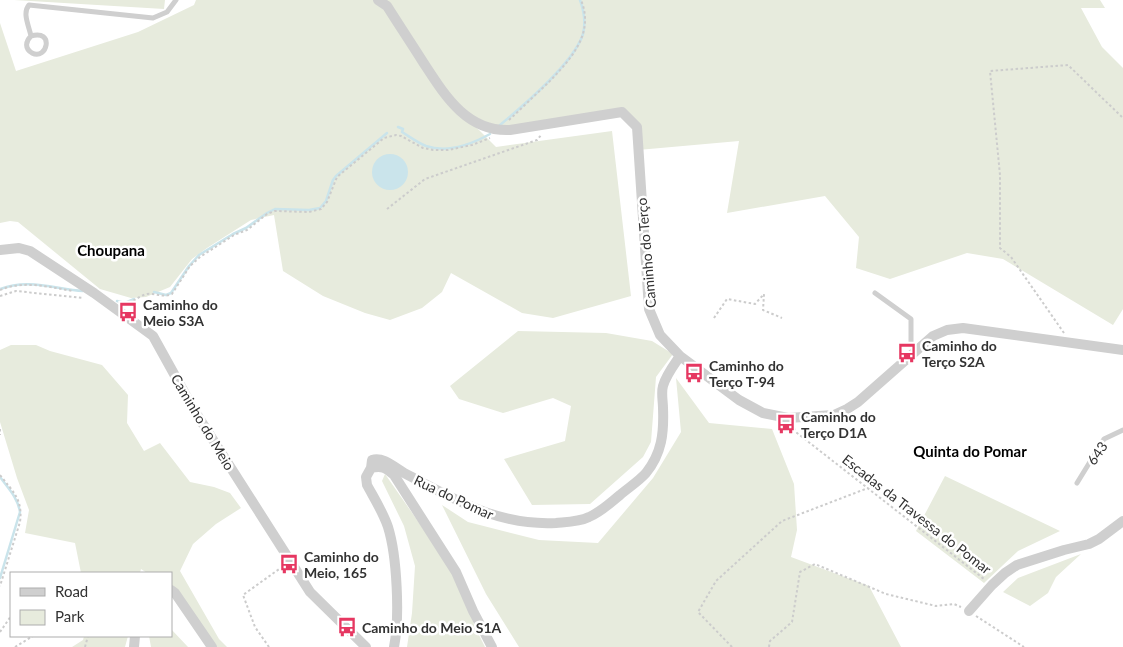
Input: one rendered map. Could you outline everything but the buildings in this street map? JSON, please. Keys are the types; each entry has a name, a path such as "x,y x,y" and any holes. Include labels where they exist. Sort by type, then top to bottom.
{"street":[{"name":"Caminho do Terço","path":"378,0 387,6 448,100 462,114 481,126 501,131 622,112 637,127 649,309 660,335 680,356 739,400 763,413 788,418 834,415 858,402 933,336 947,330 962,328 1123,350"},
{"name":"Caminho do Meio","path":"1,251 19,248 30,251 98,296 153,336 194,410 289,562 310,592 366,647"},
{"name":"Rua do Pomar","path":"371,468 372,460 380,459 403,473 465,504 497,517 521,522 545,523 574,522 588,518 600,512 645,474 656,458 662,444 663,384 680,356"},
{"path":"394,647 397,622 393,558 388,526 367,484 366,477 371,468 382,466 394,475 456,572 473,611 492,647"},
{"path":"969,611 1004,573 1017,565 1089,544 1123,521"},
{"path":"172,591 212,647"}],"lane":[{"path":"31,36 26,14 26,8 29,5 153,18 167,12 176,0"},
{"path":"37,34 43,36 46,48 42,53 30,52 27,47 27,40 31,36 37,34"},
{"path":"875,293 911,319 911,344 916,350"},
{"name":"643","path":"1077,483 1104,439 1123,430"}],"path":[{"path":"121,304 129,303 148,294 166,296 172,294 190,266 200,257 234,235 247,230 272,211 309,212 321,209 327,202 337,177 384,138 396,135 423,148 448,150 472,145 490,138 501,131 501,126 562,68 580,44 586,20 581,0"},
{"path":"1071,343 1011,257 1000,248 1000,175 990,71 1068,65 1123,118"},
{"path":"387,209 425,179 537,140 541,137 545,125"},
{"path":"0,290 12,286 28,285 77,292"},
{"path":"0,296 16,291 63,294 88,299 98,296"},
{"path":"714,318 726,299 755,304 764,294 763,310 782,318"},
{"name":"Escadas da Travessa do Pomar","path":"788,418 797,433 992,585"},
{"path":"0,429 0,435"},
{"path":"0,475 21,504 22,512 0,586"},
{"path":"732,647 698,612 716,581 782,521 868,488"},
{"path":"269,647 255,627 243,595 289,562"},
{"path":"768,647 770,641 792,622 800,572 815,564 886,594 936,606 954,604 969,611 1024,647"},
{"path":"0,631 10,617"},
{"path":"15,647 31,637"}],"green space":[{"path":"14,0 165,0 164,9"},
{"path":"196,0 1100,0 1105,8 1081,8 1102,47 1123,68 1123,309 1113,325 1003,259 967,253 890,279 856,268 859,237 825,196 727,213 739,141 638,150 637,127 621,112 510,130 465,116 496,147 612,131 631,296 553,318 522,313 451,273 442,292 422,308 390,320 365,313 323,296 283,271 274,215 251,220 207,248 192,259 170,287 146,297 131,298 100,289 18,222 0,223 0,23 16,71 138,32 194,5"},
{"path":"518,331 606,333 652,341 673,354 656,377 651,442 643,457 590,504 532,505 504,459 565,441 571,406 553,398 503,413 459,399 450,386"},
{"path":"11,345 36,345 50,351 102,365 128,395 127,423 144,451 160,443 190,482 214,487 230,493 241,508 216,524 193,544 180,571 219,639 227,647 215,647 172,592 172,572 146,572 141,569 140,572 81,572 75,543 25,533 29,510 0,422 0,350"},
{"path":"676,378 709,423 772,429 794,484 797,530 791,557 869,586 901,647 519,647 486,594 442,505 468,522 539,540 598,543 653,478 681,432"},
{"path":"385,474 454,573 485,647 407,647 412,613 415,566 404,526 382,481"},
{"path":"945,476 1060,531 1018,551 984,583 916,531"},
{"path":"1081,554 1056,577 1048,593 1030,606 1003,592 1018,578"},
{"path":"172,630 188,647 151,647 149,637 172,637"},
{"path":"84,637 128,637 125,647 72,647 83,640"}],"water":[{"path":"390,154 397,155 403,159 407,165 407,179 403,185 397,189 390,190 383,189 377,185 373,179 372,172 373,165 377,159 383,155"}],"waterway":[{"path":"500,125 547,83 578,45 583,34 584,25 580,0"},
{"path":"398,127 403,129 402,132 417,142 434,148 451,148 475,141 490,134"},
{"path":"154,292 166,295 171,293 189,266 199,255 246,228 267,213 275,209 309,210 320,208 326,201 336,176 387,133"},
{"path":"0,289 21,284 31,284 83,291"},
{"path":"117,301 125,303 134,299"},
{"path":"0,477 15,498 20,512 0,578"}],"place":[{"name":"Caminho do Meio S3A","path":"128,312"},
{"name":"Caminho do Terço S2A","path":"907,353"},
{"name":"Caminho do Terço T-94","path":"694,373"},
{"name":"Caminho do Terço D1A","path":"786,424"},
{"name":"Caminho do Meio, 165","path":"289,564"},
{"name":"Caminho do Meio S1A","path":"347,627"}],"district":[{"name":"Choupana","path":"111,250"},
{"name":"Quinta do Pomar","path":"970,451"}]}
